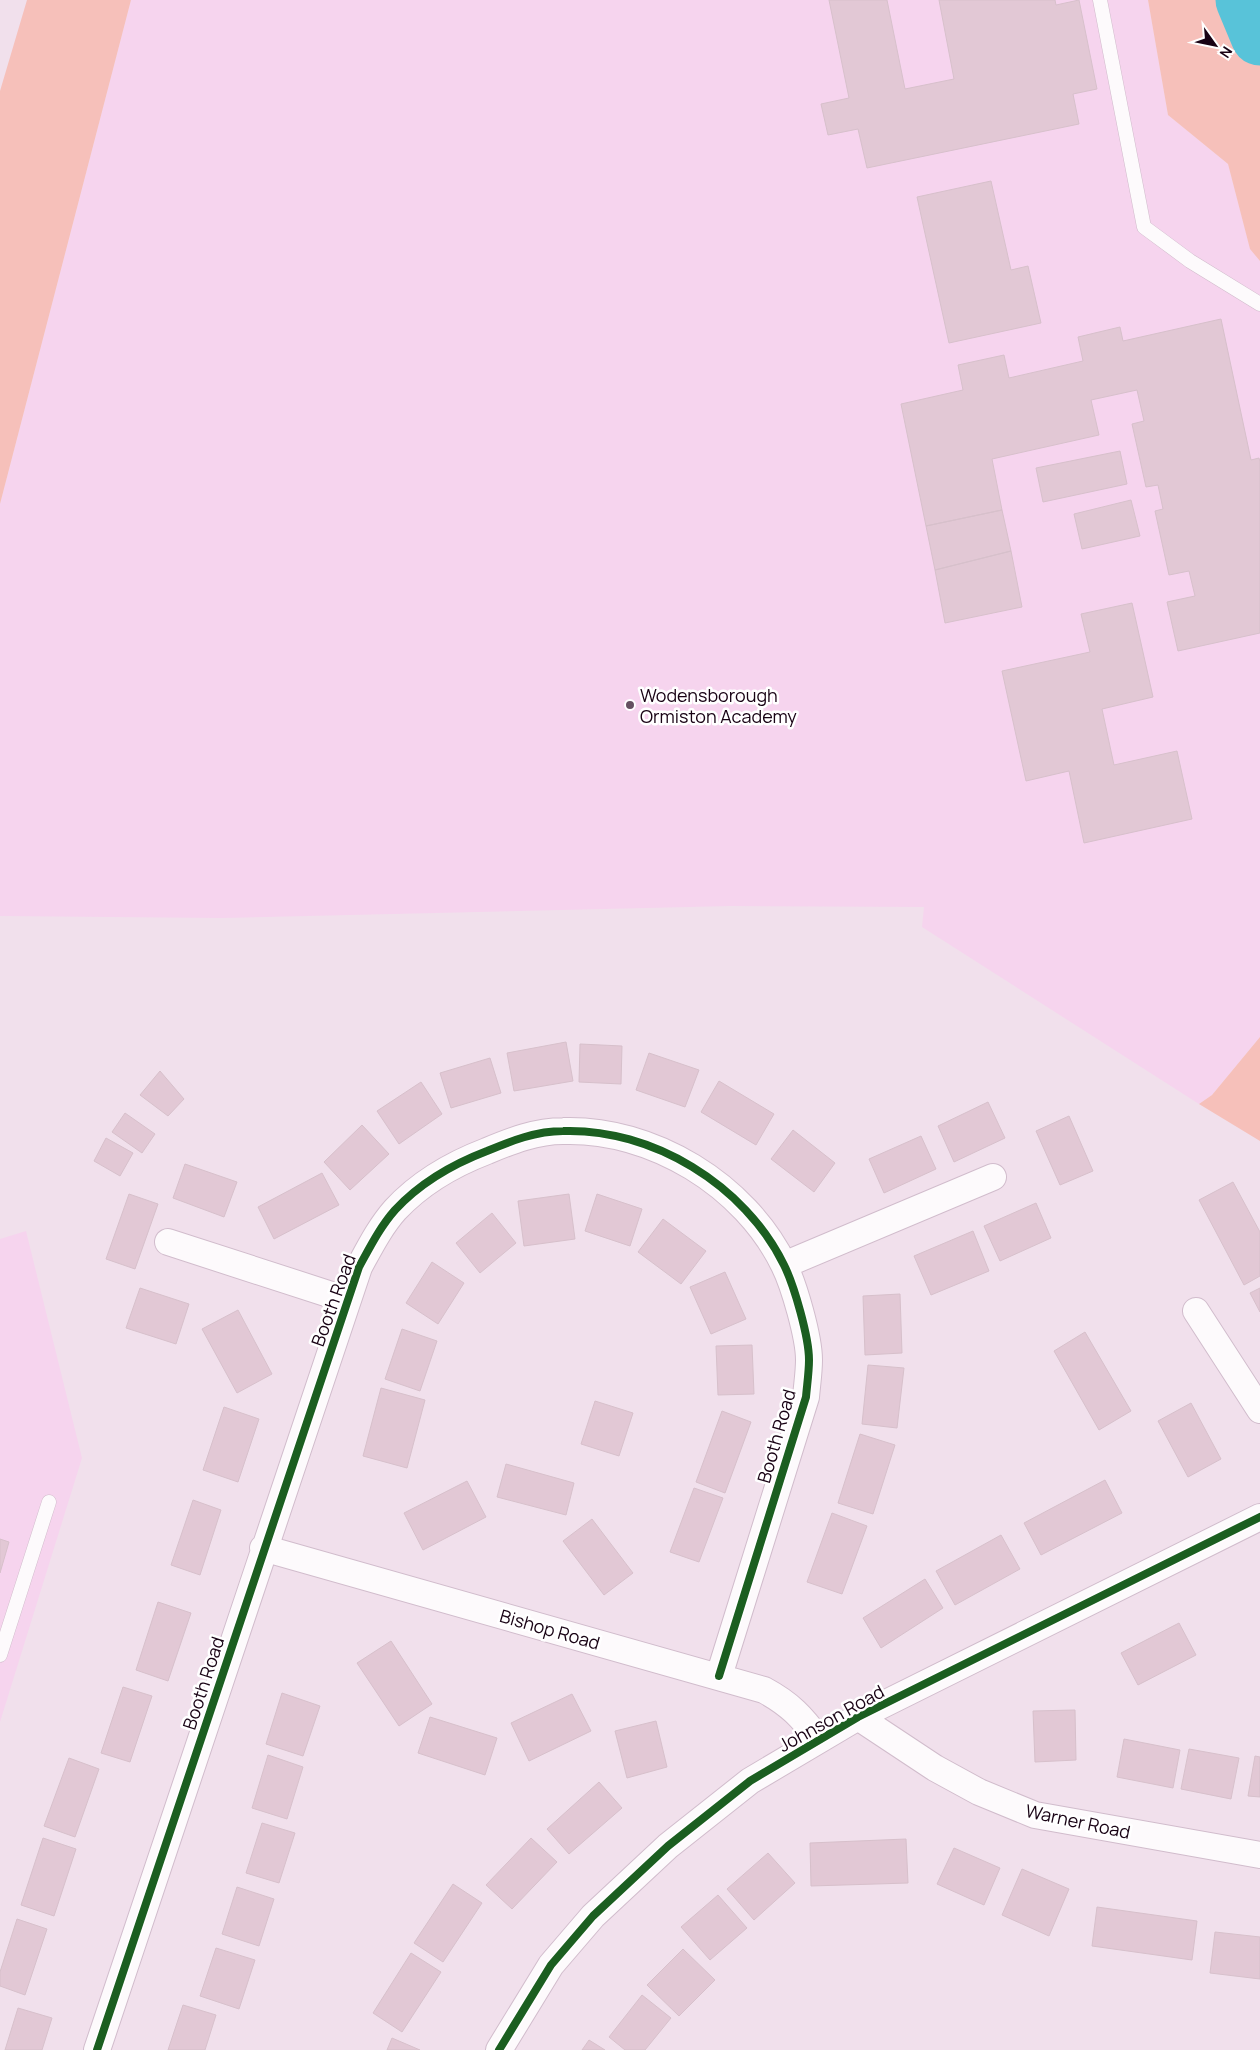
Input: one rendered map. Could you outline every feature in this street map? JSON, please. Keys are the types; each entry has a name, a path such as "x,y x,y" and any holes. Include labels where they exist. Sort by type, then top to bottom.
{"street":[{"name":"Booth Road","path":"97,2050 263,1548 359,1267 377,1233 396,1209 431,1179 466,1159 517,1138 563,1131 605,1135 639,1142 684,1161 750,1212 784,1265 800,1312 809,1358 806,1397 719,1676"},
{"path":"784,1265 993,1177"},
{"path":"168,1242 347,1300"},
{"path":"1196,1311 1260,1410"},
{"name":"Johnson Road","path":"499,2050 551,1965 594,1916 668,1846 750,1780 858,1717 1260,1517"},
{"name":"Bishop Road","path":"263,1548 764,1690 783,1700 798,1712 819,1740"},
{"name":"Warner Road","path":"858,1717 935,1768 979,1792 1035,1815 1260,1855"}],"lane":[{"path":"1100,0 1144,227 1190,261 1260,304"},
{"path":"0,1655 50,1502"}],"shaded area":[{"path":"27,0 131,0 0,504 0,91"},
{"name":"Wodensborough Ormiston Academy","path":"131,0 1148,0 1168,115 1228,164 1250,248 1260,261 1260,1037 1212,1095 1199,1104 922,927 924,907 731,906 222,918 0,916 0,504"},
{"path":"1148,0 1260,0 1260,261 1250,249 1228,164 1168,115"},
{"path":"1260,1037 1260,1141 1199,1104 1212,1095"},
{"path":"26,1231 82,1458 0,1722 0,1239"}],"building":[{"path":"829,0 887,0 905,89 954,79 939,0 1055,0 1056,5 1079,0 1097,89 1073,94 1079,124 867,168 858,129 828,135 821,104 849,98"},
{"path":"991,181 1011,270 1028,266 1041,323 949,343 917,197"},
{"path":"1221,319 1251,460 1259,458 1260,462 1260,633 1178,651 1167,602 1195,596 1189,571 1169,575 1155,511 1163,509 1158,485 1146,487 1132,424 1144,421 1137,390 1091,400 1099,435 992,459 1002,510 926,526 901,404 963,390 958,365 1004,355 1009,378 1083,361 1078,337 1120,327 1123,341"},
{"path":"1120,451 1127,484 1043,502 1036,468"},
{"path":"1131,500 1140,536 1082,549 1074,514"},
{"path":"1002,510 1011,551 935,570 926,526"},
{"path":"1011,551 1022,607 945,623 935,570"},
{"path":"1132,603 1153,697 1102,709 1114,765 1177,751 1192,819 1084,843 1069,771 1026,781 1002,671 1090,652 1081,614"},
{"path":"566,1042 573,1081 514,1091 507,1053"},
{"path":"580,1044 622,1046 621,1084 579,1082"},
{"path":"649,1053 699,1070 685,1107 636,1090"},
{"path":"490,1058 501,1093 451,1108 440,1073"},
{"path":"160,1071 184,1099 168,1116 140,1095"},
{"path":"719,1081 774,1114 756,1145 701,1112"},
{"path":"421,1082 442,1114 399,1144 377,1111"},
{"path":"988,1102 1005,1138 954,1162 938,1126"},
{"path":"125,1113 155,1134 142,1153 112,1132"},
{"path":"1069,1116 1093,1171 1060,1185 1036,1131"},
{"path":"362,1125 389,1154 350,1190 324,1162"},
{"path":"793,1130 835,1163 814,1192 771,1159"},
{"path":"921,1136 936,1169 884,1193 869,1159"},
{"path":"106,1138 133,1153 120,1176 94,1161"},
{"path":"185,1164 237,1182 224,1217 173,1198"},
{"path":"322,1173 339,1205 274,1239 258,1207"},
{"path":"1233,1182 1260,1232 1260,1276 1244,1285 1199,1200"},
{"path":"129,1194 158,1204 135,1269 106,1259"},
{"path":"569,1194 575,1239 524,1246 518,1201"},
{"path":"597,1194 642,1209 630,1246 585,1231"},
{"path":"1036,1203 1051,1238 1000,1261 984,1226"},
{"path":"492,1213 516,1243 480,1273 456,1243"},
{"path":"663,1219 706,1251 681,1284 638,1252"},
{"path":"973,1231 989,1271 931,1295 914,1256"},
{"path":"432,1262 464,1283 438,1324 406,1303"},
{"path":"725,1272 746,1319 711,1334 690,1287"},
{"path":"140,1288 189,1304 176,1344 126,1328"},
{"path":"1260,1288 1260,1312 1250,1293"},
{"path":"900,1294 902,1353 865,1355 863,1296"},
{"path":"238,1310 272,1374 237,1393 202,1329"},
{"path":"402,1329 437,1341 420,1391 385,1379"},
{"path":"1085,1332 1131,1411 1099,1430 1054,1351"},
{"path":"752,1345 754,1394 718,1395 716,1346"},
{"path":"868,1365 904,1368 897,1428 862,1424"},
{"path":"381,1388 425,1400 407,1468 363,1456"},
{"path":"595,1401 633,1413 619,1456 581,1444"},
{"path":"1191,1403 1221,1459 1188,1477 1158,1421"},
{"path":"224,1407 259,1419 238,1482 203,1470"},
{"path":"722,1411 751,1422 725,1493 696,1482"},
{"path":"860,1434 895,1445 873,1514 838,1503"},
{"path":"506,1464 574,1483 566,1515 497,1497"},
{"path":"1105,1480 1122,1513 1041,1555 1024,1523"},
{"path":"467,1481 486,1517 423,1550 404,1513"},
{"path":"694,1488 723,1498 699,1562 670,1552"},
{"path":"193,1500 221,1510 200,1575 171,1565"},
{"path":"832,1513 867,1526 842,1594 807,1582"},
{"path":"592,1519 633,1573 604,1595 563,1541"},
{"path":"1001,1535 1020,1569 955,1605 936,1571"},
{"path":"0,1539 9,1542 0,1573"},
{"path":"925,1579 943,1608 881,1648 863,1618"},
{"path":"158,1602 191,1613 168,1681 136,1670"},
{"path":"1179,1623 1196,1655 1138,1685 1121,1653"},
{"path":"391,1641 432,1704 399,1726 357,1663"},
{"path":"123,1687 152,1696 130,1762 101,1753"},
{"path":"282,1693 320,1706 303,1756 266,1744"},
{"path":"572,1694 591,1731 529,1761 511,1723"},
{"path":"1075,1710 1076,1760 1035,1762 1033,1711"},
{"path":"430,1717 497,1738 485,1775 418,1753"},
{"path":"656,1721 667,1767 627,1778 615,1731"},
{"path":"1124,1739 1180,1750 1173,1788 1117,1777"},
{"path":"1189,1749 1239,1758 1231,1799 1181,1789"},
{"path":"268,1755 303,1767 287,1819 252,1808"},
{"path":"1255,1756 1260,1757 1260,1797 1248,1796"},
{"path":"69,1758 99,1769 75,1837 44,1826"},
{"path":"599,1782 622,1808 569,1854 547,1829"},
{"path":"262,1823 295,1833 279,1883 246,1873"},
{"path":"43,1838 76,1849 54,1916 21,1905"},
{"path":"531,1838 557,1862 512,1909 486,1885"},
{"path":"906,1839 908,1883 811,1886 810,1843"},
{"path":"954,1848 1000,1868 984,1905 937,1884"},
{"path":"768,1853 795,1883 754,1920 727,1889"},
{"path":"1022,1869 1069,1889 1049,1936 1002,1915"},
{"path":"453,1884 482,1903 443,1962 414,1943"},
{"path":"237,1887 274,1899 259,1946 222,1934"},
{"path":"718,1895 747,1928 710,1960 681,1927"},
{"path":"1097,1907 1197,1921 1192,1960 1092,1946"},
{"path":"17,1919 47,1929 25,1995 0,1986 0,1972"},
{"path":"1215,1932 1260,1937 1260,1979 1210,1973"},
{"path":"216,1948 255,1960 239,2009 200,1996"},
{"path":"683,1949 715,1980 679,2016 647,1985"},
{"path":"411,1953 441,1972 402,2032 373,2013"},
{"path":"642,1995 671,2018 645,2050 625,2050 609,2037"},
{"path":"183,2005 216,2015 205,2050 168,2050"},
{"path":"18,2008 52,2018 42,2050 5,2050"},
{"path":"392,2038 420,2050 387,2050"},
{"path":"589,2040 605,2050 582,2050"}],"waterway":[{"path":"1245,0 1260,36"}],"cycle path":[{"path":"97,2050 359,1267 380,1230 405,1200 438,1175 474,1156 514,1140 553,1131 596,1133 630,1139 662,1151 692,1167 720,1187 746,1210 767,1236 784,1265 804,1325 809,1360 806,1397 719,1676"},
{"path":"499,2050 551,1965 593,1916 668,1846 750,1781 858,1717 1260,1517"}],"place":[{"name":"Wodensborough Ormiston Academy","path":"630,705"}]}
